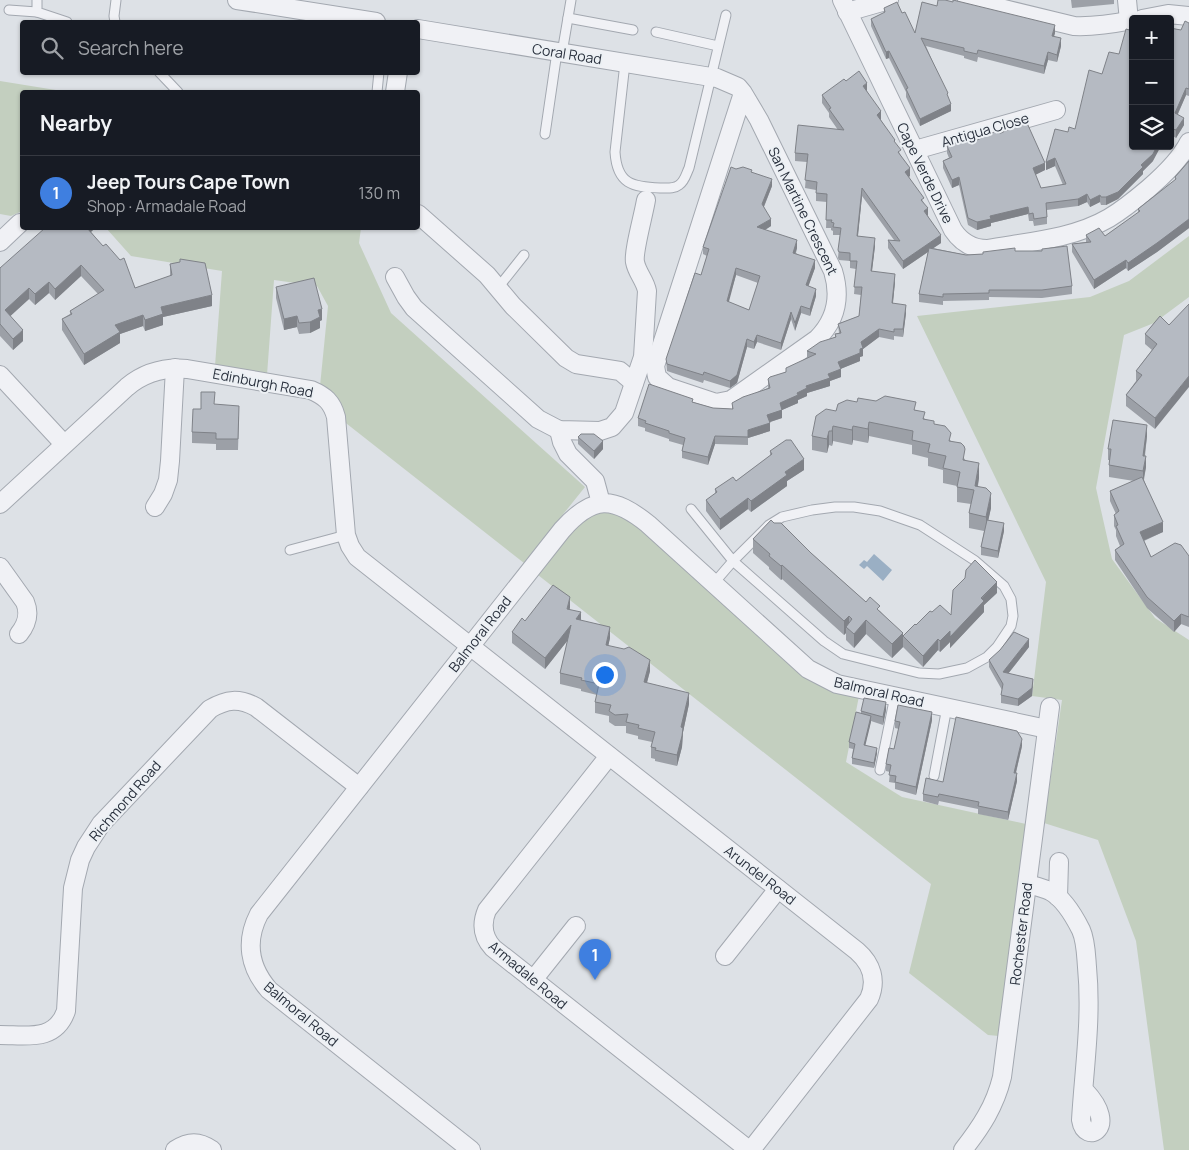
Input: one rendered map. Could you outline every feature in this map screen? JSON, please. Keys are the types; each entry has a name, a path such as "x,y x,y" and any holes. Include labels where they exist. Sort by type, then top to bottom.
{"street":[{"path":"237,0 290,4 366,20"},
{"path":"844,6 889,0"},
{"path":"967,0 994,3 1074,26 1090,27 1129,21"},
{"path":"1127,0 1133,15"},
{"name":"Cape Verde Drive","path":"844,6 956,236 966,244 987,249 1068,235 1108,219 1162,177 1184,151 1189,142"},
{"path":"1162,15 1189,16"},
{"name":"Coral Road","path":"420,29 714,78"},
{"path":"395,90 398,75"},
{"name":"San Martine Crescent","path":"714,78 738,86 743,93 759,120 833,271 836,283 836,308 829,325 817,340 731,400 716,403 668,387 657,377 655,372 656,361 743,93"},
{"name":"Antigua Close","path":"915,150 1056,110"},
{"path":"396,277 406,297 423,317 538,419 559,430 600,431 612,427 624,413 643,357 647,291 645,282 637,270 635,258 646,200"},
{"path":"420,216 476,265 520,313 570,361 582,365 620,371 634,383"},
{"path":"0,242 20,223"},
{"path":"155,507 168,480 174,368"},
{"name":"Edinburgh Road","path":"0,504 135,380 154,371 174,368 311,390 328,399 333,406 336,417 346,536 350,546 357,557 471,646"},
{"path":"0,375 64,444"},
{"path":"559,430 568,454 595,481 602,503"},
{"name":"Balmoral Road","path":"471,1150 269,990 259,978 253,964 250,944 254,923 259,914 574,516 585,508 602,503 619,505 633,512 808,669 838,684 1047,729"},
{"path":"0,567 25,602 27,608 27,620 19,634"},
{"name":"Arundel Road","path":"471,646 863,956 871,970 872,992 865,1006 750,1150"},
{"name":"Richmond Road","path":"0,1035 40,1035 59,1025 63,1019 66,1011 73,888 78,867 86,847 101,824 210,709 231,699 256,707 359,787"},
{"name":"Rochester Road","path":"963,1150 988,1116 999,1090 1004,1065 1050,707"},
{"name":"Armadale Road","path":"610,756 492,904 484,918 484,933 489,944 532,980 750,1150"},
{"path":"1058,897 1059,862"},
{"path":"1028,884 1049,890 1058,897 1069,910 1081,930 1086,952 1089,1019 1085,1091"},
{"path":"725,956 778,888"},
{"path":"532,980 576,926"},
{"path":"175,1150 186,1144 199,1143 212,1150"}],"lane":[{"path":"37,12 38,0"},
{"path":"115,20 116,0"},
{"path":"544,134 571,0"},
{"path":"9,10 37,12 61,20"},
{"path":"626,64 615,152 615,163 619,174 632,186 672,188 678,186 683,181 689,168 714,78 718,46 726,16"},
{"path":"568,18 633,30"},
{"path":"656,32 718,46"},
{"path":"162,75 176,90"},
{"path":"377,90 379,75"},
{"path":"497,289 524,255"},
{"path":"691,509 733,561 824,641 843,654 919,673 939,674 967,668 987,657 998,647 1011,626 1013,616 1011,600 1004,586 974,560 920,526 880,511 854,507 812,510 782,517 769,524 733,561 714,583"},
{"path":"290,550 346,536"},
{"path":"880,770 895,696"},
{"path":"934,776 947,707"}],"green space":[{"path":"0,81 56,90 20,90 20,212 11,216 0,214"},
{"path":"108,230 361,230 359,243 391,313 585,487 524,563 342,420 320,386 328,306 317,286 274,280 267,375 215,366 222,271 131,256"},
{"path":"1189,236 1189,297 1154,323 1124,335 1096,488 1112,559 1155,618 1189,640 1189,1150 1164,1150 1136,941 1098,840 1044,823 1062,700 1032,696 1046,582 917,316 1090,297 1129,281"},
{"path":"606,511 614,512 630,519 806,676 859,696 846,762 902,797 1026,824 999,1036 988,1035 909,973 931,884 538,575 580,521"}],"water":[{"path":"874,554 892,570 883,581 867,566 864,569 859,565 864,560 867,562"}],"building":[{"path":"938,0 953,2 953,0 1055,25 1052,36 1061,38 1057,55 1048,52 1044,66 978,50 977,54 964,51 964,48 921,38 948,93 951,104 920,119 906,89 908,88 889,51 886,52 871,19 885,12 884,8 897,2 902,13 905,12 915,33 922,2 937,6"},
{"path":"1185,21 1189,23 1189,89 1186,88 1175,113 1184,118 1176,130 1174,129 1174,29 1181,30"},
{"path":"1126,29 1129,30 1129,150 1155,150 1141,165 1143,167 1118,192 1106,197 1101,197 1100,195 1090,200 1087,194 1078,199 1046,203 1047,217 1034,219 1033,213 1029,214 1028,207 990,216 991,219 977,222 968,218 959,177 952,180 943,161 952,157 947,146 974,137 975,141 996,131 1001,133 1027,123 1045,163 1033,168 1041,188 1066,184 1055,158 1046,162 1055,129 1068,132 1069,127 1075,129 1089,70 1102,74 1109,52 1119,54"},
{"path":"859,71 867,83 863,86 881,111 877,115 895,140 901,150 898,152 910,168 905,172 924,198 921,200 928,208 924,211 941,235 903,261 888,240 900,241 862,188 857,236 875,238 871,271 895,274 892,303 906,305 903,329 894,329 894,332 879,329 861,342 863,348 860,349 860,353 838,362 841,369 828,374 830,378 806,386 807,388 797,393 798,395 780,403 782,410 767,415 770,423 748,430 748,437 715,436 708,457 682,451 685,438 645,423 646,421 638,418 649,384 693,399 692,402 713,408 733,409 732,403 743,397 770,388 768,379 770,377 786,372 786,368 816,354 807,351 820,342 836,337 835,334 841,333 838,324 859,316 862,287 854,287 857,261 850,261 850,253 839,252 841,228 833,227 834,223 831,222 832,220 826,220 827,194 816,193 817,182 805,180 808,154 795,153 798,125 844,130 829,109 831,108 822,95"},
{"path":"1189,161 1189,219 1128,263 1126,260 1094,280 1072,244 1091,242 1086,235 1099,228 1105,236 1140,211 1138,209 1176,179 1175,177"},
{"path":"731,167 736,169 743,167 752,170 751,172 772,179 762,204 771,219 757,227 797,240 793,253 815,260 806,285 816,289 810,309 801,306 795,323 791,312 781,343 757,335 754,342 747,339 737,375 730,381 704,372 703,375 667,364 666,359 695,273 701,275 709,249 703,247","holes":["736,268 760,276 749,310 727,301"]},
{"path":"43,230 89,230 103,246 106,244 120,260 124,258 135,288 172,275 170,264 180,262 180,259 205,263 212,295 161,307 163,314 145,320 143,315 115,325 120,332 84,354 62,319 72,314 70,311 104,290 81,265 55,289 49,282 35,294 29,288 5,310 23,330 13,339 0,324 0,268"},
{"path":"1067,246 1072,286 1042,290 989,290 989,293 943,294 943,297 919,294 929,248 966,255 1015,248 1015,251 1042,251 1042,249"},
{"path":"314,278 322,309 318,310 320,317 310,322 299,323 297,316 284,319 276,287"},
{"path":"1189,304 1189,376 1155,418 1126,395 1142,375 1136,371 1157,344 1145,334 1160,316 1169,325"},
{"path":"201,392 215,392 214,404 239,406 238,439 216,439 216,433 192,432 193,409 201,409"},
{"path":"885,396 916,402 914,410 925,412 923,419 945,426 951,433 949,441 961,443 964,446 963,460 979,463 975,486 986,488 991,493 986,517 969,513 974,490 957,487 960,472 943,468 946,456 928,452 930,444 912,440 913,431 869,422 868,429 853,426 852,430 833,426 832,431 829,431 827,439 812,436 816,416 826,409 836,411 838,404 847,400 857,402 858,398 876,401"},
{"path":"1113,420 1147,425 1143,456 1146,456 1143,471 1109,465 1111,449 1108,449"},
{"path":"581,434 594,434 603,441 594,451 578,437"},
{"path":"786,440 791,440 804,459 785,472 787,475 751,501 748,498 720,519 706,500 717,492 715,489 733,477 736,481 772,454 770,451"},
{"path":"1142,477 1163,522 1140,532 1151,557 1175,543 1181,545 1189,556 1189,617 1181,614 1174,621 1147,597 1115,550 1124,544 1116,526 1118,525 1114,515 1119,511 1110,491"},
{"path":"771,520 774,523 781,523 811,553 866,602 870,597 880,606 877,609 903,633 892,644 866,620 854,634 846,627 852,619 849,616 844,621 782,565 769,556 770,554 753,539"},
{"path":"987,520 1004,523 998,551 981,547"},
{"path":"975,560 997,582 981,598 984,601 950,637 950,631 940,641 938,639 923,656 903,636 930,611 932,612 940,605 951,615 953,590 965,578 966,570"},
{"path":"553,585 570,597 567,609 581,612 576,619 610,627 606,645 624,649 629,647 650,660 644,682 689,693 677,755 655,750 656,748 651,747 655,732 638,728 639,725 626,722 628,714 615,715 609,711 611,705 595,702 599,684 560,673 571,625 545,658 512,632 522,618 525,621"},
{"path":"1014,632 1029,639 1003,672 1033,679 1032,688 1018,699 1001,695 1003,684 989,660 1000,650"},
{"path":"864,698 886,702 883,717 861,711"},
{"path":"898,705 932,712 916,787 895,782 896,776 889,775 891,765 886,764 889,748 894,749 900,722 895,721"},
{"path":"856,712 871,716 864,745 877,748 874,763 852,758 855,744 849,742"},
{"path":"956,717 1017,731 1022,739 1008,812 978,806 979,802 939,794 938,797 923,794 926,778 943,782"}],"place":[{"name":"Jeep Tours Cape Town","path":"595,980"}]}
